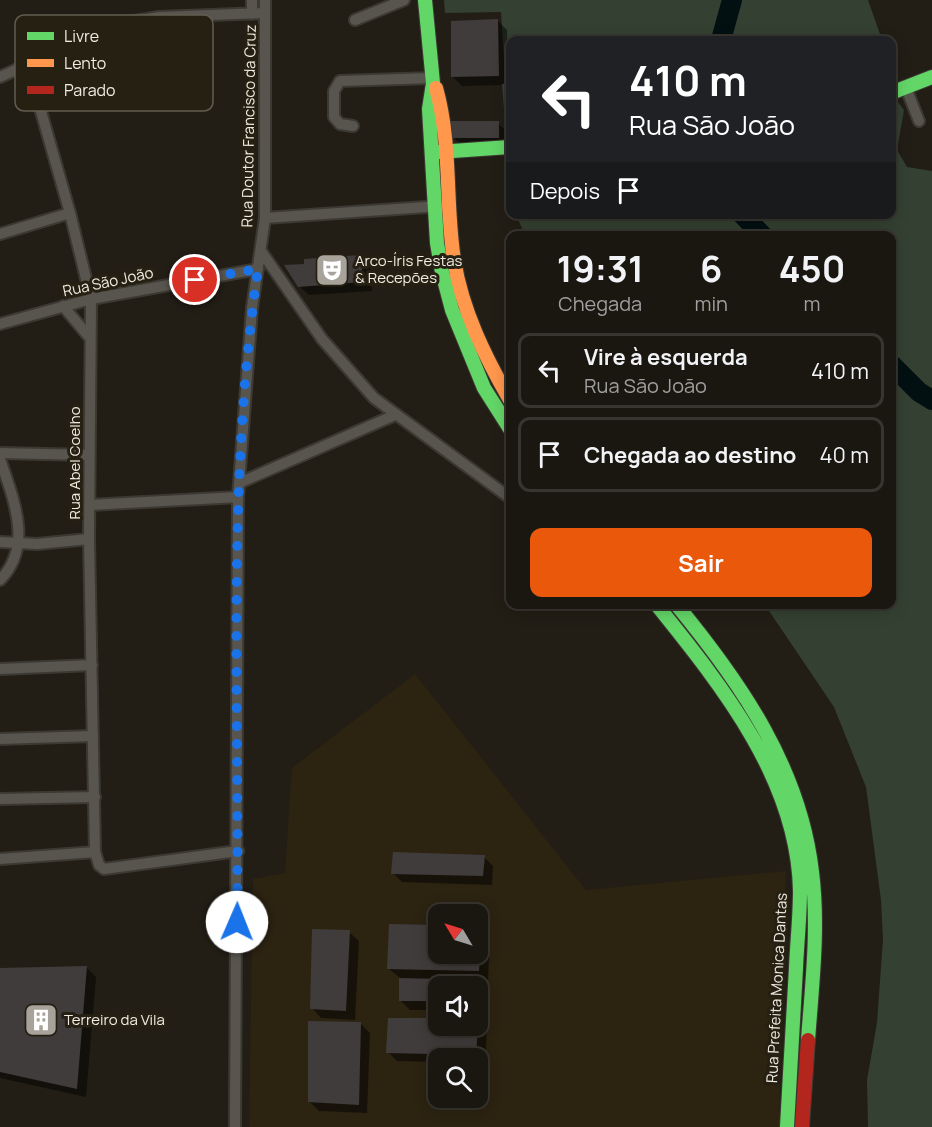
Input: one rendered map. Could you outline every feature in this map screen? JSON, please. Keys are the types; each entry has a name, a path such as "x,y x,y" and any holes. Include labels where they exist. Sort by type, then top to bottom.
{"main road":[{"path":"425,0 432,81 438,93 439,152 435,206 437,243 442,272 459,331 484,388 506,423"},
{"path":"896,91 932,77"},
{"path":"439,152 506,147"},
{"path":"439,152 451,205 452,241 459,280 484,348 506,392"},
{"name":"Rua Prefeita Monica Dantas","path":"660,609 734,705 754,737 787,813 797,856 800,910 787,1127"},
{"path":"680,609 760,716 789,776 806,833 812,868 816,920 801,1127"}],"street":[{"path":"252,0 252,14"},
{"name":"Rua Doutor Francisco da Cruz","path":"235,1127 238,496 252,308 265,218 266,0"},
{"path":"355,20 404,0"},
{"path":"213,15 266,13"},
{"path":"0,77 15,71"},
{"path":"353,126 340,124 334,117 334,91 340,81 432,81"},
{"path":"906,88 919,121"},
{"name":"Rua Abel Coelho","path":"41,111 70,213 91,299 89,505 95,852 101,868 238,850"},
{"path":"265,218 451,205"},
{"path":"0,234 70,213"},
{"path":"261,251 341,363 374,398 506,495"},
{"name":"Rua São João","path":"0,324 91,299 258,269"},
{"path":"63,306 90,338"},
{"path":"240,483 395,415"},
{"path":"0,453 89,455"},
{"path":"0,459 17,513 20,543 9,569 0,580"},
{"path":"89,505 238,496"},
{"path":"0,542 20,543 90,538"},
{"path":"0,669 92,665"},
{"path":"0,739 93,736"},
{"path":"0,799 95,797"},
{"path":"0,859 95,852"}],"shaded area":[{"path":"415,674 586,890 786,871 779,1127 249,1127 253,879 285,873 292,768"}],"green space":[{"path":"444,0 868,0 881,36 506,36 505,77 501,12 445,13"},
{"path":"896,103 904,110 897,150 907,167 932,171 932,1127 868,1127 867,1080 877,1023 883,939 881,900 866,787 834,707 768,609 896,609 896,231 523,231 518,219 896,219"}],"building":[{"path":"498,19 499,76 451,77 451,21"},
{"path":"502,84 506,84 506,133"},
{"path":"450,121 499,121 499,138 451,138"},
{"path":"361,255 363,282 298,287 284,265 304,264 304,259"},
{"path":"393,852 485,855 483,876 391,874"},
{"path":"389,924 428,925 428,964 479,964 479,971 387,969"},
{"path":"312,929 350,930 346,1011 310,1009"},
{"name":"Terreiro da Vila","path":"87,966 77,1089 0,1072 0,968"},
{"path":"399,978 428,979 428,1001 399,1001"},
{"path":"388,1018 428,1018 428,1036 477,1036 476,1048 428,1048 428,1054 386,1053"},
{"path":"308,1021 361,1022 359,1105 308,1102"}],"waterway":[{"path":"722,36 732,0"},
{"path":"747,219 758,231"},
{"path":"896,369 919,392 932,400"}],"traffic: fast":[{"path":"425,0 433,83 429,109 437,243 442,272 452,310 484,388 506,423"},
{"path":"896,91 932,77"},
{"path":"438,152 506,147"},
{"path":"660,609 706,668 752,737 771,773 786,811 796,850 800,901 787,1127"},
{"path":"680,609 744,696 781,762 795,797 805,834 814,893 814,956 808,1040"}],"traffic: slow":[{"path":"436,88 444,131 451,239 458,279 476,333 506,393"}],"traffic: jam":[{"path":"802,1127 808,1040"}],"place":[{"name":"Arco-Íris Festas & Recepões","path":"332,270"},
{"name":"Terreiro da Vila","path":"41,1020"}],"route":[{"path":"195,280 258,269 252,308 238,496 237,922"}]}
